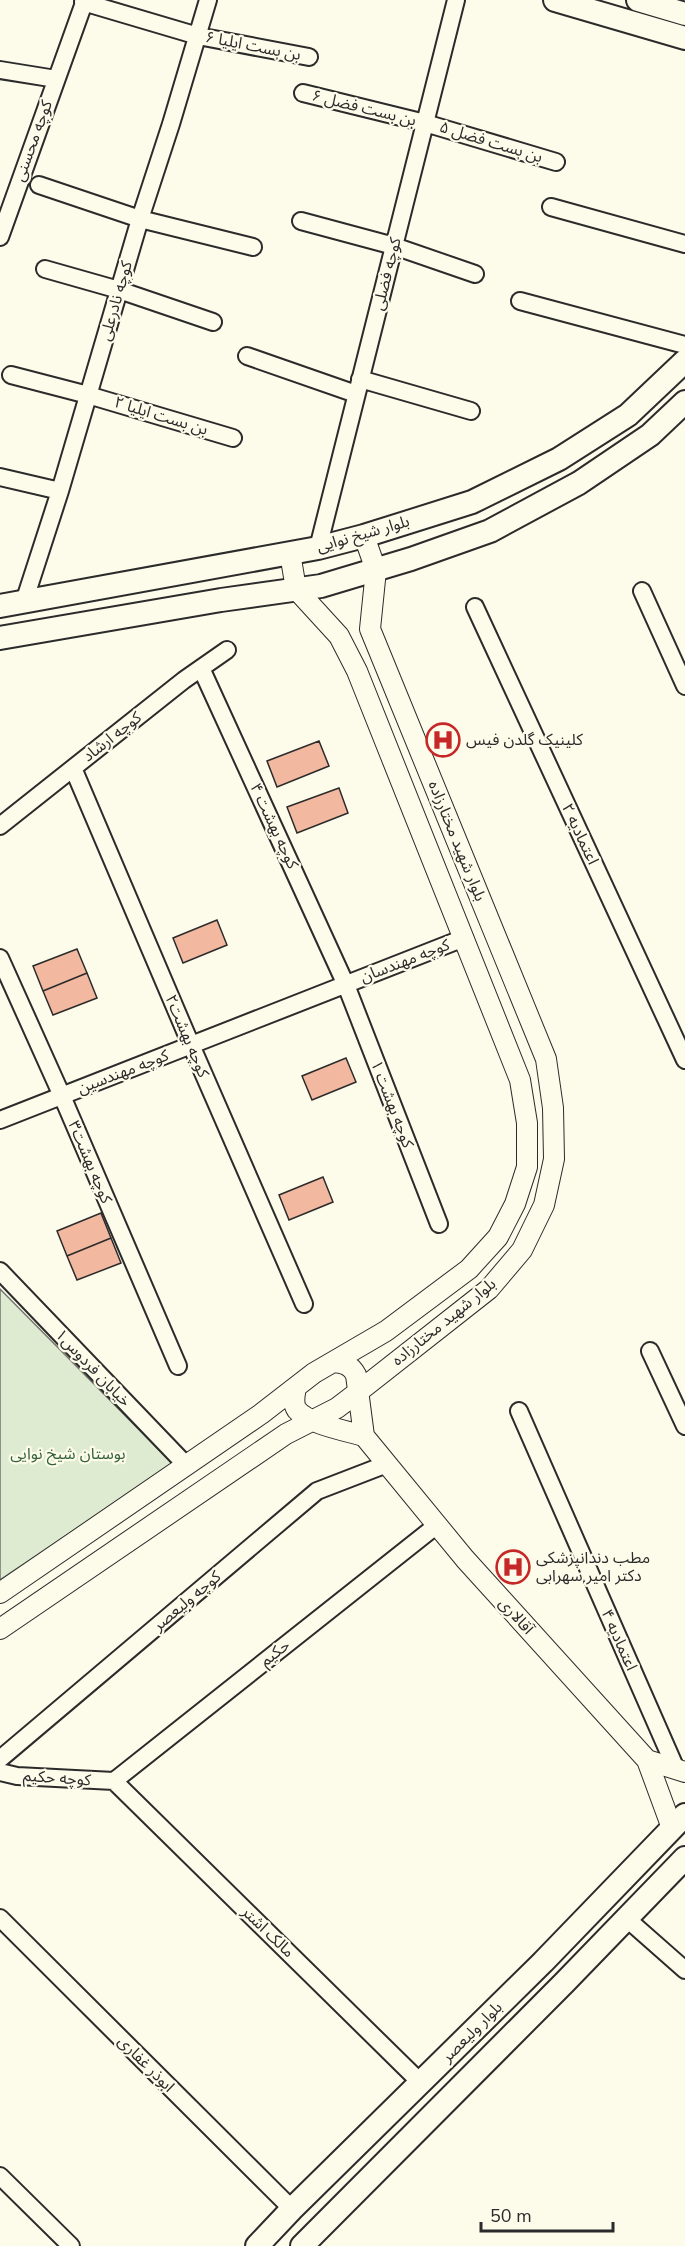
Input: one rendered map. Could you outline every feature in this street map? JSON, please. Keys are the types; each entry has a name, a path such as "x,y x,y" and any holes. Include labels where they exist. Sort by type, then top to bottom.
{"main road":[{"path":"555,0 685,38"},
{"path":"638,0 685,14"},
{"name":"بلوار شیخ نوایی","path":"0,606 318,548 472,502 559,459 628,415 685,361"},
{"path":"0,638 221,600 321,586 376,570 490,531 579,483 650,435 685,402"},
{"name":"بلوار ولیعصر","path":"257,2246 543,1962 679,1821"},
{"name":"بلوار ولیعصر","path":"302,2246 685,1858"},
{"path":"543,1962 564,1983"}],"street":[{"name":"کوچه نادرعلی","path":"24,602 60,491 140,219 208,0"},
{"name":"کوچه فضلی","path":"318,548 456,0"},
{"name":"۶ بن بست ایلیا","path":"84,1 198,36 309,57"},
{"name":"کوچه محسنی","path":"0,237 84,1"},
{"path":"0,70 56,79"},
{"name":"۶ بن بست فضل","path":"303,93 425,123"},
{"name":"۵ بن بست فضل","path":"425,123 556,162"},
{"path":"39,185 140,219 253,247"},
{"path":"551,207 685,244"},
{"path":"301,221 394,246 475,274"},
{"path":"45,269 119,290 213,322"},
{"path":"520,301 685,345"},
{"path":"247,356 358,386 471,411"},
{"name":"بن بست ایلیا ۲","path":"11,375 233,438"},
{"path":"0,477 60,491"},
{"name":"بلوار شهید مختارزاده","path":"0,1629 286,1434 337,1407 358,1392 489,1289 522,1250 544,1205 554,1159 553,1108 546,1059 370,629 376,570 364,536"},
{"path":"290,553 296,589"},
{"name":"بلوار شهید مختارزاده","path":"0,1593 261,1414 296,1387 386,1331 469,1269 498,1237 515,1204 527,1167 528,1123 520,1080 357,670 339,636 296,589"},
{"path":"642,591 685,686"},
{"name":"اعتمادیه ۲","path":"475,607 683,1050"},
{"name":"کوچه ارشاد","path":"0,826 227,650"},
{"name":"کوچه بهشت ۴","path":"201,668 346,985"},
{"name":"کوچه بهشت۲","path":"73,768 304,1304"},
{"name":"کوچه مهندسان","path":"346,985 464,938"},
{"name":"کوچه بهشت۳","path":"0,958 178,1366"},
{"name":"کوچه مهندسین","path":"0,1120 346,985"},
{"name":"کوچه بهشت ۱","path":"346,985 439,1224"},
{"name":"خیابان فردوس۱","path":"0,1271 186,1465"},
{"path":"650,1351 685,1426"},
{"path":"296,1387 294,1401 296,1409 313,1420 364,1436 356,1375 352,1368 343,1363 333,1362"},
{"name":"اعتمادیه ۴","path":"519,1411 681,1771"},
{"name":"آقالاری","path":"364,1436 465,1559 646,1760"},
{"name":"کوچه ولیعصر","path":"0,1759 317,1491 387,1464"},
{"name":"حکیم","path":"114,1781 437,1525"},
{"path":"646,1760 681,1771"},
{"path":"646,1760 679,1821"},
{"name":"کوچه حکیم","path":"0,1772 17,1776 114,1781"},
{"name":"مالک اشتر","path":"114,1781 421,2083"},
{"name":"ابوذر غفاری","path":"0,1918 292,2209"},
{"path":"626,1918 685,1970"},
{"path":"0,2176 70,2246"}],"green space":[{"name":"بوستان شیخ نوایی","path":"0,1289 173,1464 0,1580"}],"building":[{"path":"319,741 329,766 277,787 267,761"},
{"path":"339,788 348,813 297,833 287,807"},
{"path":"217,920 227,945 183,963 173,938"},
{"path":"77,949 87,973 43,991 33,966"},
{"path":"87,973 97,998 53,1015 43,991"},
{"path":"346,1058 356,1082 312,1100 302,1076"},
{"path":"323,1177 333,1202 289,1220 279,1195"},
{"path":"101,1213 111,1238 67,1256 57,1231"},
{"path":"111,1238 121,1263 77,1280 67,1256"}],"place":[{"name":"کلینیک گلدن فیس","path":"443,740"},
{"name":"مطب دندانپزشکی دکتر امیر سهرابی","path":"513,1567"}]}
